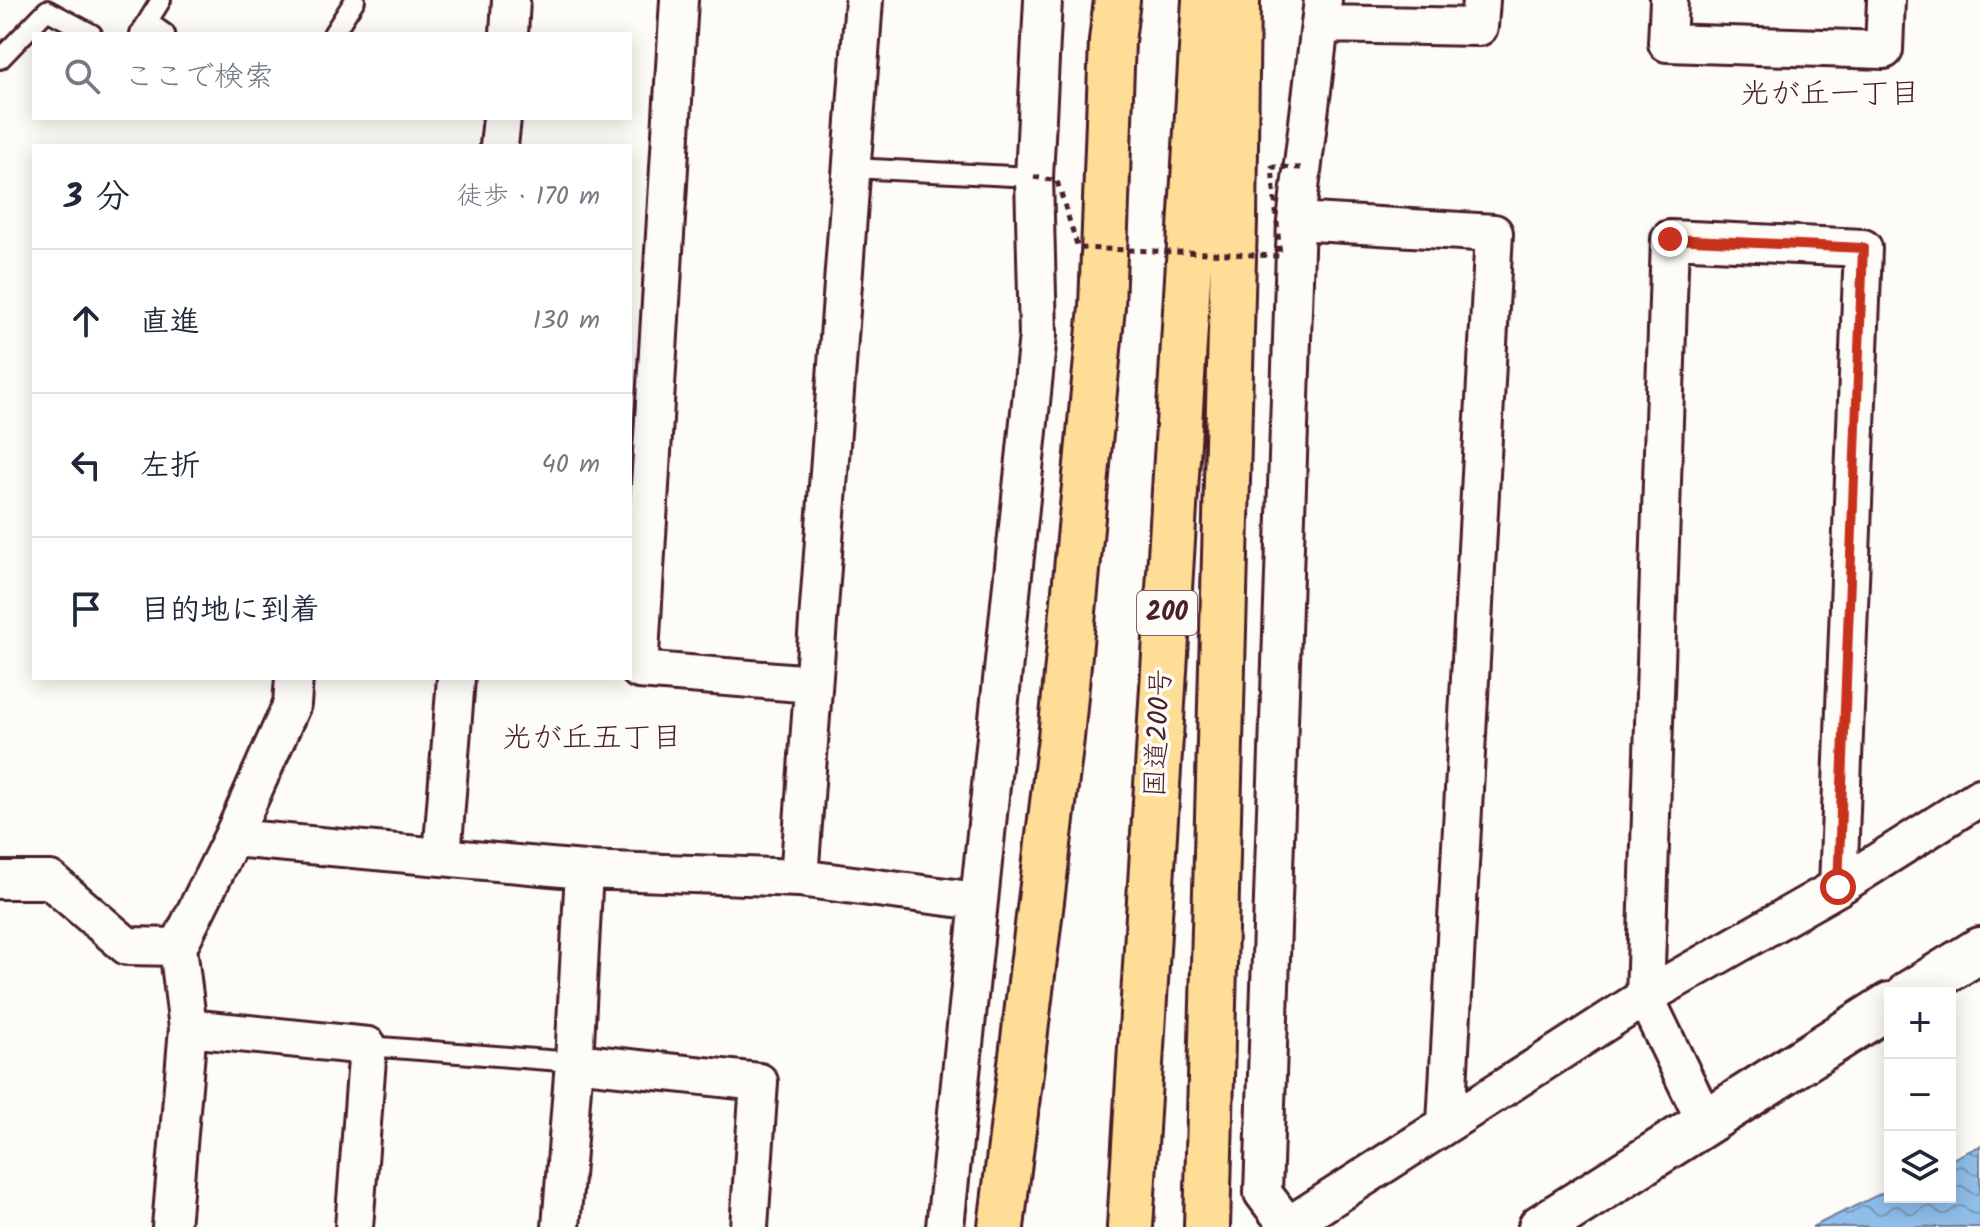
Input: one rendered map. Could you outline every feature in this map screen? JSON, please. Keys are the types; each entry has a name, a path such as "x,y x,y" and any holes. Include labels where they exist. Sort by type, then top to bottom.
{"highway":[{"path":"1001,1227 1061,738 1095,384 1102,307 1112,41 1117,0"},
{"name":"国道200号","path":"1130,1227 1205,0"},
{"path":"1207,1227 1237,0"}],"street":[{"path":"509,32 511,0"},
{"path":"679,0 639,670 813,684"},
{"path":"799,878 864,0"},
{"path":"945,1227 1038,335 1034,177 1043,0"},
{"path":"1481,0 1479,27 1322,12 1296,221 1263,1193 1288,1226 1645,997 1838,887 1980,797"},
{"path":"1669,0 1667,43 1884,50 1886,0"},
{"path":"499,144 502,120"},
{"path":"1296,221 1494,233 1446,1124"},
{"path":"1705,1121 1645,997 1670,239 1863,248 1838,887"},
{"path":"171,1227 188,1028 178,947 232,838 292,704 294,680"},
{"path":"442,857 456,680"},
{"path":"232,838 584,870 799,878 978,901"},
{"path":"561,1227 584,870"},
{"path":"0,880 50,880 127,946 178,947"},
{"path":"1920,987 1980,950"},
{"path":"1541,1227 1884,1009"},
{"path":"188,1028 368,1046 354,1227"},
{"path":"574,1062 759,1082 749,1227"}],"lane":[{"path":"144,28 161,0"},
{"path":"334,32 355,0"},
{"path":"0,59 47,10 88,32"},
{"path":"852,168 1034,177"},
{"path":"368,1046 574,1062"}],"path":[{"path":"1034,177 1057,181 1078,248 1280,256 1272,167 1304,168"}],"water":[{"path":"1980,1146 1980,1227 1812,1227 1884,1192 1884,1203 1956,1203 1956,1157"}],"district":[{"name":"光が丘一丁目","path":"1830,95"},
{"name":"光が丘五丁目","path":"592,739"}],"route":[{"path":"1670,239 1863,248 1838,887"}]}
